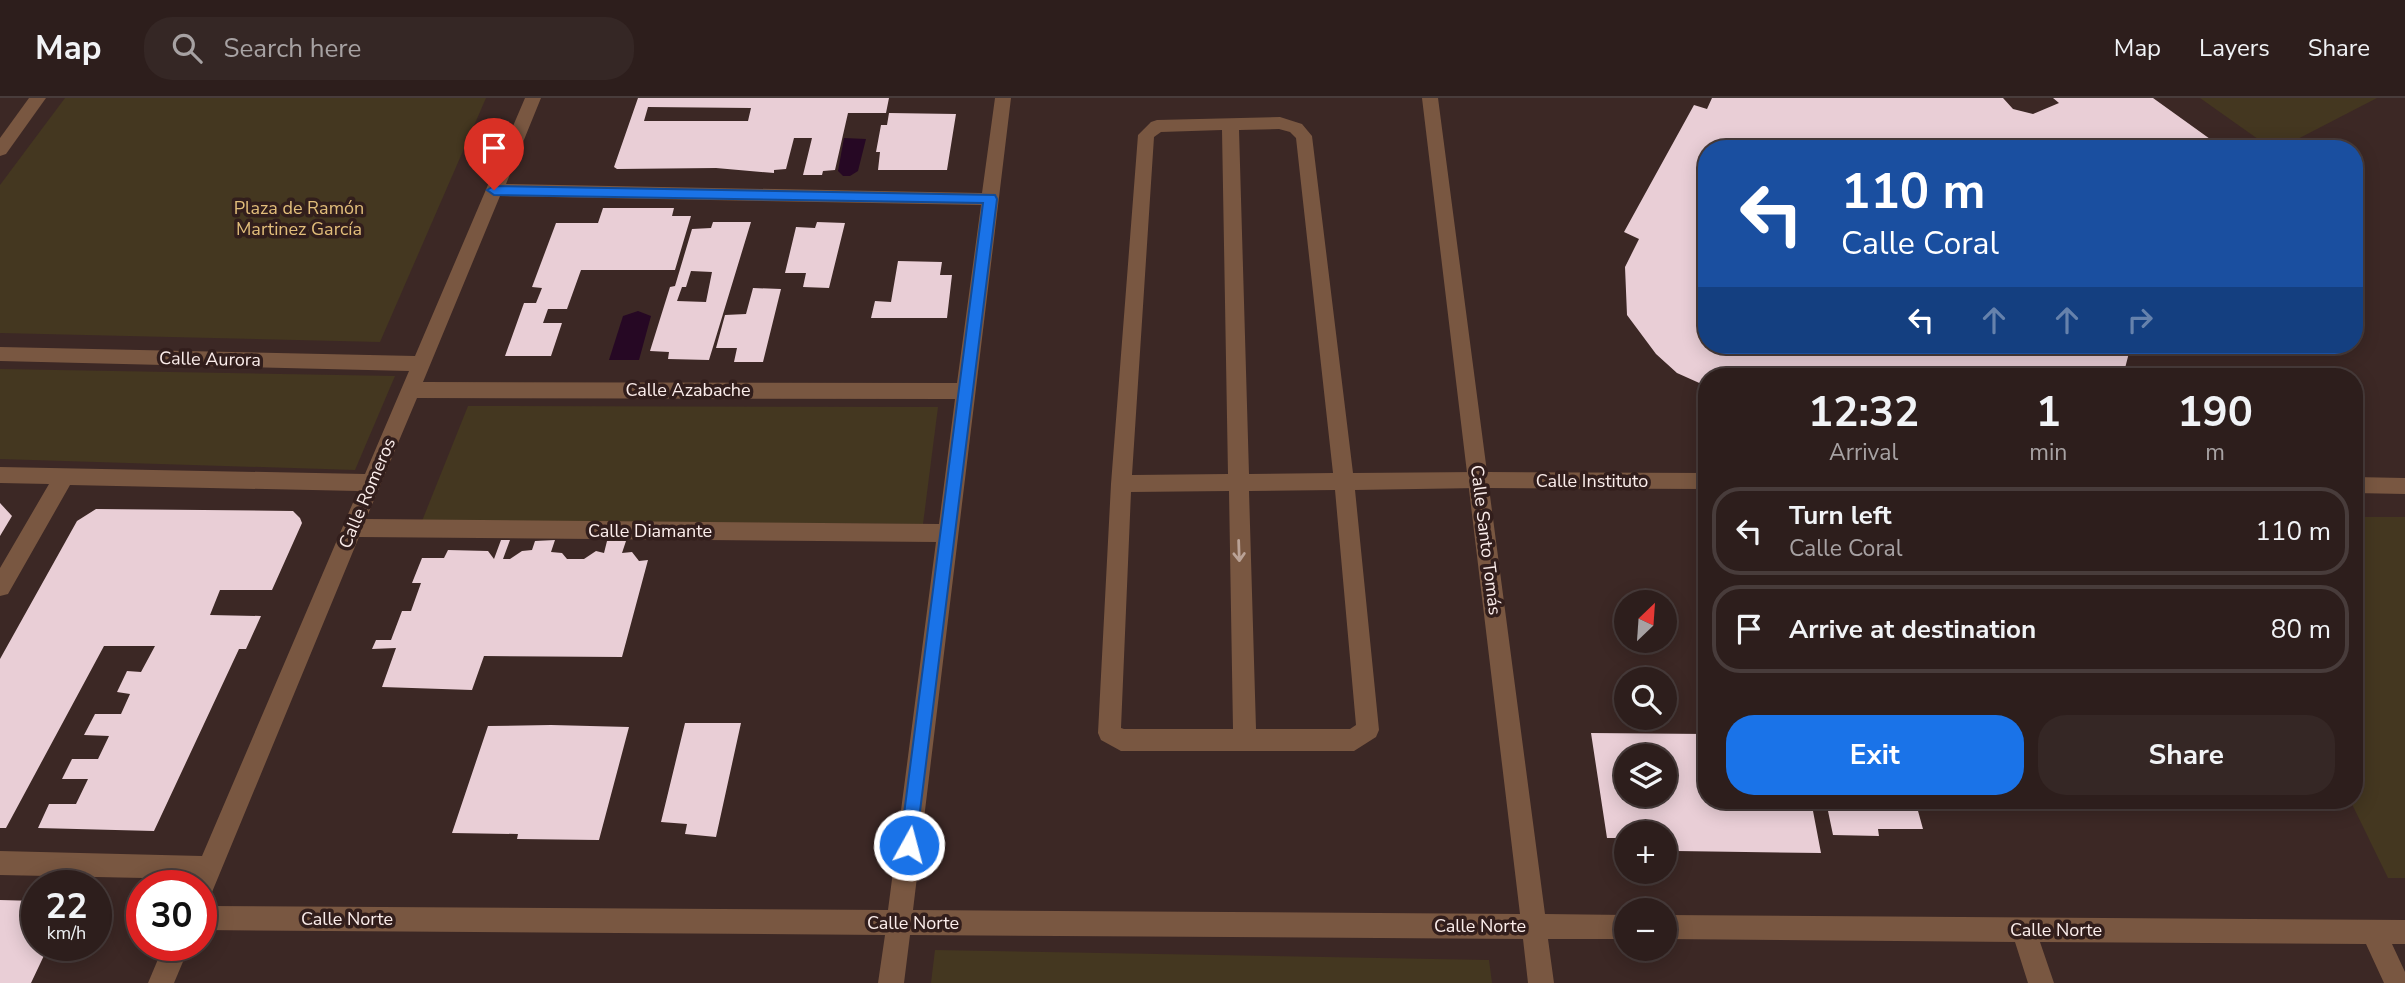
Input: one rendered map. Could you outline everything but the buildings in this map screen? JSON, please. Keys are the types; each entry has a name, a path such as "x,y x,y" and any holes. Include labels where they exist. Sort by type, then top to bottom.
{"street":[{"path":"0,150 38,98"},
{"name":"Calle Romeros","path":"208,870 533,98"},
{"path":"891,983 1003,98"},
{"name":"Calle Santo Tomás","path":"1430,98 1541,983"},
{"path":"1280,123 1296,128 1304,136 1344,481 1368,730 1353,740 1121,740 1109,733 1121,484 1146,135 1157,126 1280,123"},
{"path":"1230,124 1245,740"},
{"path":"494,190 990,199"},
{"name":"Calle Aurora","path":"0,354 421,364"},
{"name":"Calle Azabache","path":"410,390 966,391"},
{"path":"0,475 371,483"},
{"path":"0,587 64,477"},
{"name":"Calle Instituto","path":"1121,484 1478,480 1698,481"},
{"path":"2363,485 2405,486"},
{"name":"Calle Diamante","path":"352,528 948,533"},
{"path":"0,863 126,872"},
{"name":"Calle Norte","path":"217,918 1614,927"},
{"name":"Calle Norte","path":"1677,927 2405,932"},
{"path":"2024,930 2042,983"},
{"path":"2373,932 2397,983"},
{"path":"161,983 170,961"}],"green space":[{"name":"Plaza de Ramón Martinez García","path":"65,98 486,98 380,342 0,333 0,185"},
{"path":"2200,98 2377,98 2295,140 2259,140"},
{"path":"0,369 395,376 355,470 0,459"},
{"path":"468,406 938,407 923,524 422,521"},
{"path":"2363,517 2405,517 2405,878 2388,878 2354,809 2363,809"},
{"path":"935,950 1489,960 1492,983 931,983"}],"shaded area":[{"path":"844,138 866,139 858,171 850,176 843,176 838,171"},
{"path":"638,311 651,316 639,360 609,360 623,316"}],"route":[{"path":"494,190 990,199 909,845"}]}
